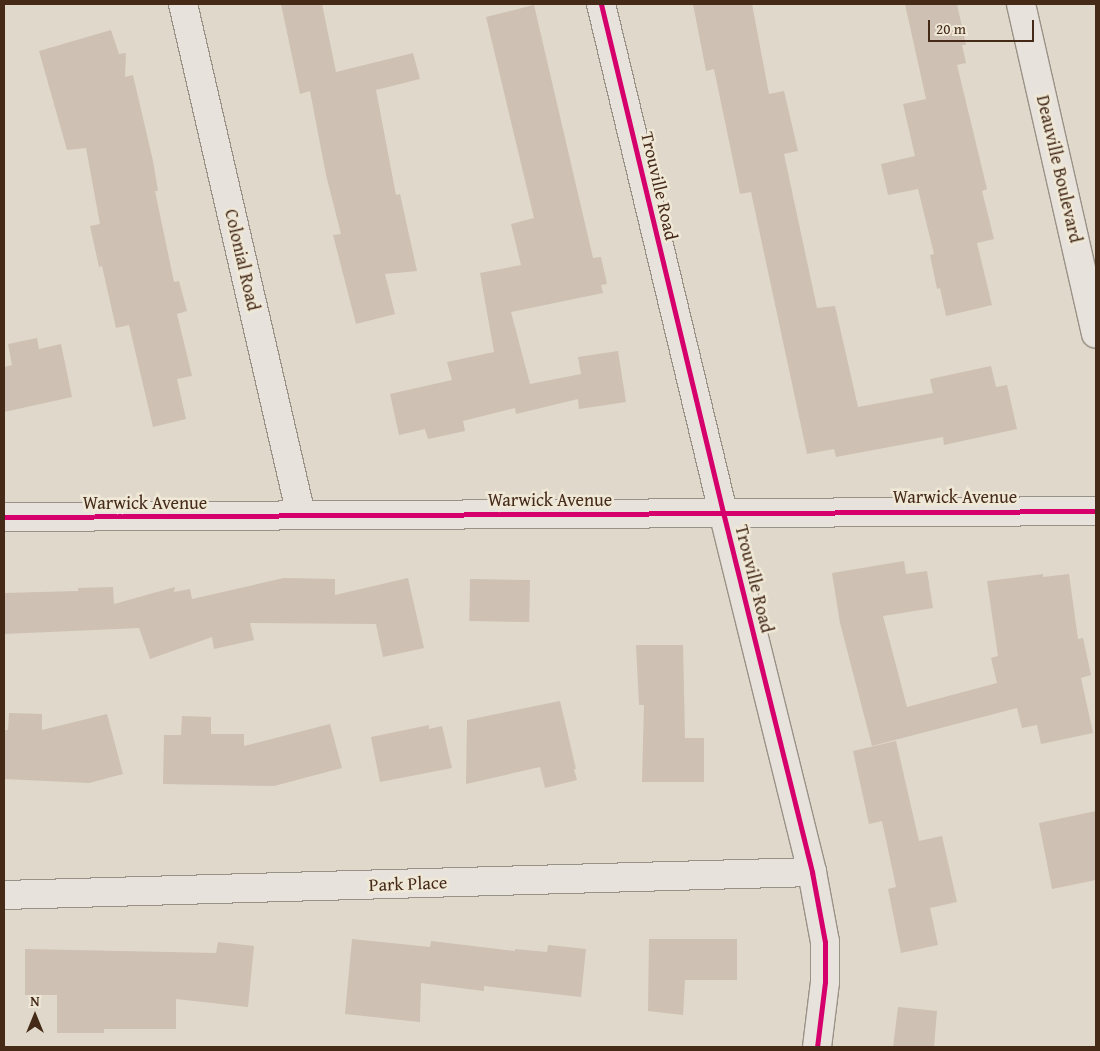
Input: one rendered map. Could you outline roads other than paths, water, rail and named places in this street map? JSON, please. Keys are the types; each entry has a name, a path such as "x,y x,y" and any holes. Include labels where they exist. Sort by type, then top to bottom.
{"street":[{"name":"Colonial Road","path":"183,4 301,515"},
{"name":"Trouville Road","path":"601,4 812,872 825,942 825,982 817,1047"},
{"name":"Deauville Boulevard","path":"1022,4 1096,334"},
{"name":"Warwick Avenue","path":"4,517 1096,511"},
{"name":"Park Place","path":"4,895 812,872"}]}
